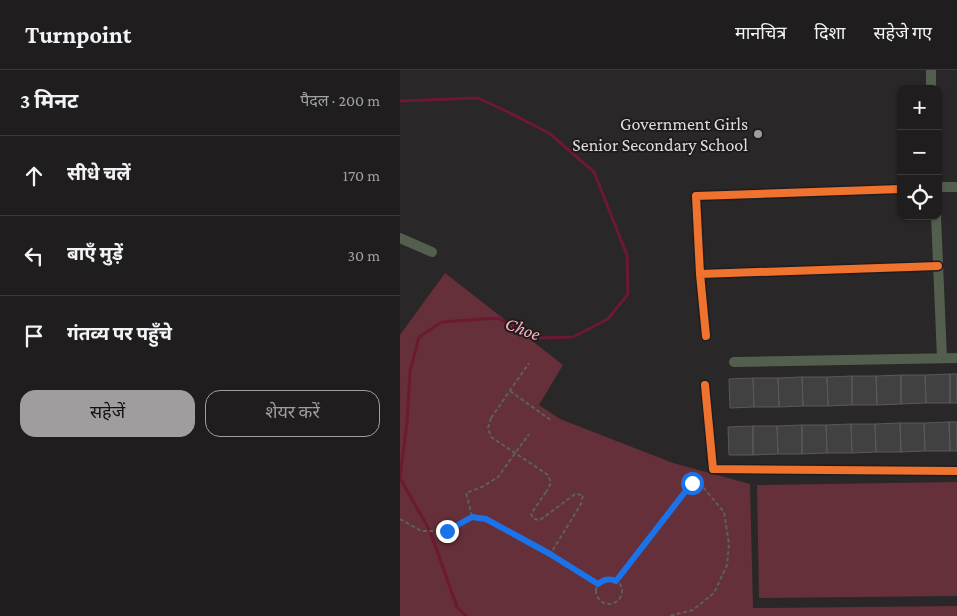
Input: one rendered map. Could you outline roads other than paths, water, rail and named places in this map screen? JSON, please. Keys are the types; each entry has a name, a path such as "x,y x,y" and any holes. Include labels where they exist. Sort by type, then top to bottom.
{"street":[{"path":"931,70 931,85"},
{"path":"942,188 957,187"},
{"path":"706,336 700,274 696,196 897,189"},
{"path":"936,220 942,358"},
{"path":"400,238 432,252"},
{"path":"700,274 938,266"},
{"path":"734,362 957,358"},
{"path":"705,385 713,469 957,471"}],"waterway":[{"name":"Choe","path":"400,101 478,98 549,133 594,172 627,255 628,294 608,319 573,337 538,338 498,318 442,322 419,337 410,371 407,422 400,478 430,531 457,607 466,616"}],"place":[{"name":"Government Girls Senior Secondary School","path":"758,134"}]}
